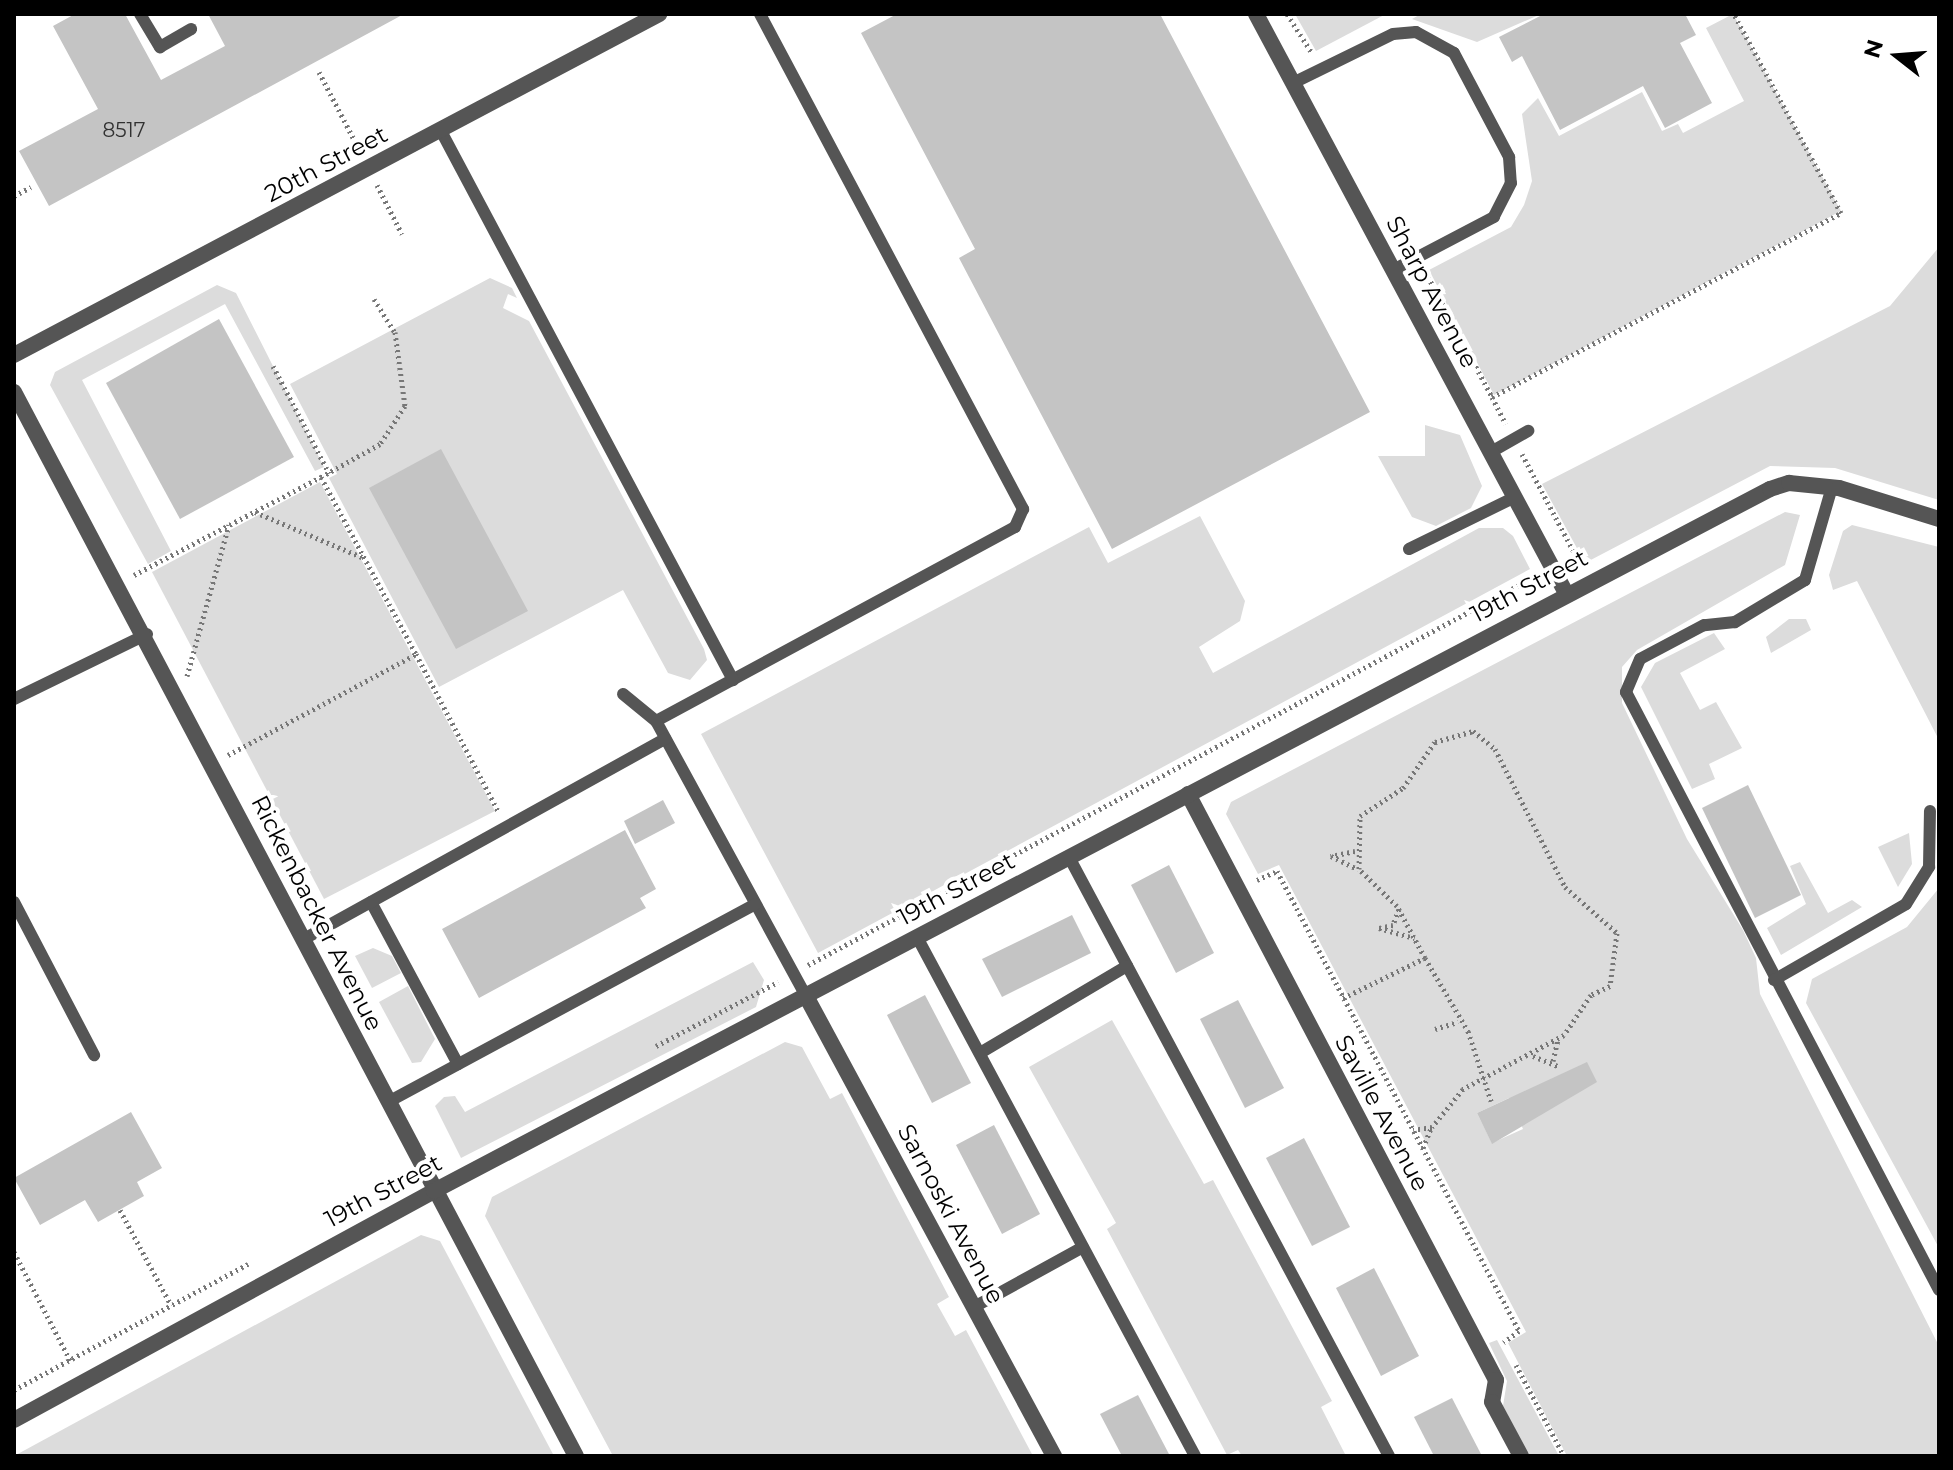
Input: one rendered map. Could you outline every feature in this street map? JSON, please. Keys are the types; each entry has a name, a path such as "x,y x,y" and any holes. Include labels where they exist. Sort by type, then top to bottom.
{"street":[{"name":"20th Street","path":"14,355 659,14"},
{"name":"Sharp Avenue","path":"1256,14 1566,593"},
{"name":"Rickenbacker Avenue","path":"14,392 147,634 434,1191 576,1456"},
{"name":"19th Street","path":"14,1420 434,1191 1566,593 1770,489 1832,487 1939,519"},
{"name":"Saville Avenue","path":"1188,794 1496,1380 1492,1402 1521,1456"},
{"name":"Sarnoski Avenue","path":"806,996 1054,1456"}],"lane":[{"path":"140,14 160,47 191,29"},
{"path":"656,721 1015,527 1023,509 760,14"},
{"path":"1293,83 1393,34 1416,32 1454,53 1509,157 1511,183 1494,217 1393,270"},
{"path":"441,131 733,680"},
{"path":"1491,452 1528,431"},
{"path":"1832,487 1805,580 1735,622 1704,625 1640,659 1626,692 1774,980 1939,1290"},
{"path":"1409,549 1515,497"},
{"path":"14,699 147,634"},
{"path":"623,694 656,721 806,996"},
{"path":"304,939 665,739"},
{"path":"1774,980 1906,904 1929,867 1930,811"},
{"path":"1069,857 1389,1456"},
{"path":"14,902 94,1055"},
{"path":"371,902 458,1064"},
{"path":"388,1102 755,904"},
{"path":"917,937 1195,1456"},
{"path":"980,1053 1127,966"},
{"path":"974,1307 1083,1247"}],"path":[{"path":"1287,14 1308,51"},
{"path":"1492,397 1841,213 1734,14"},
{"path":"14,196 31,187"},
{"path":"642,1053 1576,556 1418,257"},
{"path":"119,584 380,444 405,406 395,332 374,299"},
{"path":"273,366 329,473"},
{"path":"321,477 506,827"},
{"path":"255,512 365,559"},
{"path":"180,700 229,525"},
{"path":"213,763 416,654"},
{"path":"1359,869 1355,851 1360,816 1403,788 1435,742 1463,730 1486,739 1565,887 1617,933 1610,986 1591,995 1572,1029 1532,1056 1463,1089 1432,1127 1423,1148"},
{"path":"1355,851 1331,856 1359,869 1399,909 1445,1002 1460,1022 1491,1101"},
{"path":"1252,870 1258,882 1277,871 1519,1331 1502,1339 1564,1456"},
{"path":"1399,909 1393,925 1379,928 1416,939"},
{"path":"1343,998 1425,958"},
{"path":"1435,1029 1441,1022 1445,1002"},
{"path":"1441,1022 1460,1022"},
{"path":"1553,1061 1559,1038"},
{"path":"1532,1056 1553,1061 1560,1067"},
{"path":"1413,1130 1432,1127"},
{"path":"120,1210 171,1305"},
{"path":"14,1252 70,1360"},
{"path":"14,1390 255,1260"}],"shaded area":[{"path":"1295,14 1386,14 1316,51"},
{"path":"1421,14 1541,14 1477,42 1412,19"},
{"path":"1733,14 1841,211 1494,395 1429,270 1511,227 1524,205 1532,181 1522,114 1538,98 1559,136 1642,92 1662,131 1678,124 1683,133 1744,101 1706,28"},
{"path":"1939,247 1939,500 1835,468 1770,466 1585,563 1542,484 1890,306"},
{"path":"490,278 512,288 517,298 508,294 503,308 529,321 704,649 707,660 690,680 668,673 623,590 439,687 329,478 337,474 290,384"},
{"path":"217,285 236,293 324,467 315,471 225,304 82,380 171,551 148,564 50,385 55,372"},
{"path":"1425,425 1460,435 1482,486 1471,508 1436,526 1412,517 1378,456 1425,456"},
{"path":"320,482 495,811 324,899 152,572"},
{"path":"1785,512 1800,515 1785,565 1637,650 1622,667 1622,703 1687,839 1743,930 1756,958 1760,994 1939,1346 1939,1456 1567,1456 1508,1343 1526,1332 1279,865 1258,874 1226,814 1231,802","holes":["1509,1098 1523,1129 1492,1143 1477,1113"]},
{"path":"1200,516 1245,601 1240,621 1199,647 1213,673 1479,528 1503,528 1513,536 1530,569 818,953 701,734 1089,527 1108,563"},
{"path":"1852,525 1939,547 1939,740 1857,581 1833,590 1829,575 1843,531"},
{"path":"1789,619 1806,619 1811,630 1771,653 1766,637"},
{"path":"1714,633 1725,649 1680,673 1700,710 1716,702 1742,748 1709,764 1715,779 1692,789 1641,687 1655,663"},
{"path":"1909,833 1912,864 1898,887 1878,847"},
{"path":"1800,862 1828,913 1852,900 1862,907 1781,955 1767,928 1806,904 1790,866"},
{"path":"1939,888 1939,1248 1806,1003 1812,979 1907,927"},
{"path":"373,948 392,956 401,973 372,988 355,956"},
{"path":"753,962 764,980 756,1007 461,1158 435,1106 444,1097 455,1096 465,1112"},
{"path":"408,986 435,1039 421,1062 412,1063 379,1002"},
{"path":"1112,1020 1204,1184 1213,1180 1332,1401 1321,1407 1346,1456 1242,1456 1238,1450 1227,1455 1107,1229 1116,1223 1029,1067"},
{"path":"785,1042 802,1047 830,1099 842,1093 949,1297 937,1304 955,1336 966,1330 1033,1456 613,1456 485,1216 492,1197"},
{"path":"421,1235 440,1241 554,1456 14,1456"},
{"path":"1497,1340 1559,1456 1529,1456 1503,1406 1507,1381 1489,1343"}],"building":[{"path":"75,14 125,14 161,80 225,46 208,14 404,14 49,206 19,151 98,109 53,26"},
{"path":"897,14 1160,14 1370,412 1112,549 959,258 975,249 861,33"},
{"path":"1544,14 1685,14 1696,35 1680,43 1712,103 1665,128 1643,86 1560,130 1522,56 1512,62 1499,37"},
{"path":"219,319 294,457 180,519 106,383"},
{"path":"441,449 528,611 456,649 369,488"},
{"path":"1748,785 1801,895 1755,918 1702,808"},
{"path":"663,800 675,823 635,844 624,821"},
{"path":"625,830 656,889 640,898 646,908 479,998 442,929"},
{"path":"1169,865 1214,953 1176,973 1131,885"},
{"path":"1072,915 1091,953 1002,997 982,959"},
{"path":"925,995 971,1083 932,1103 887,1015"},
{"path":"1238,1000 1284,1088 1245,1108 1200,1019"},
{"path":"1587,1062 1597,1082 1492,1144 1477,1113"},
{"path":"131,1112 162,1168 137,1182 144,1196 98,1222 85,1200 40,1225 14,1178"},
{"path":"994,1125 1040,1214 1002,1234 956,1145"},
{"path":"1304,1138 1350,1227 1312,1246 1266,1158"},
{"path":"1374,1268 1419,1356 1381,1376 1336,1288"},
{"path":"1138,1395 1170,1456 1122,1456 1100,1414"},
{"path":"1452,1398 1482,1456 1434,1456 1414,1417"}]}
